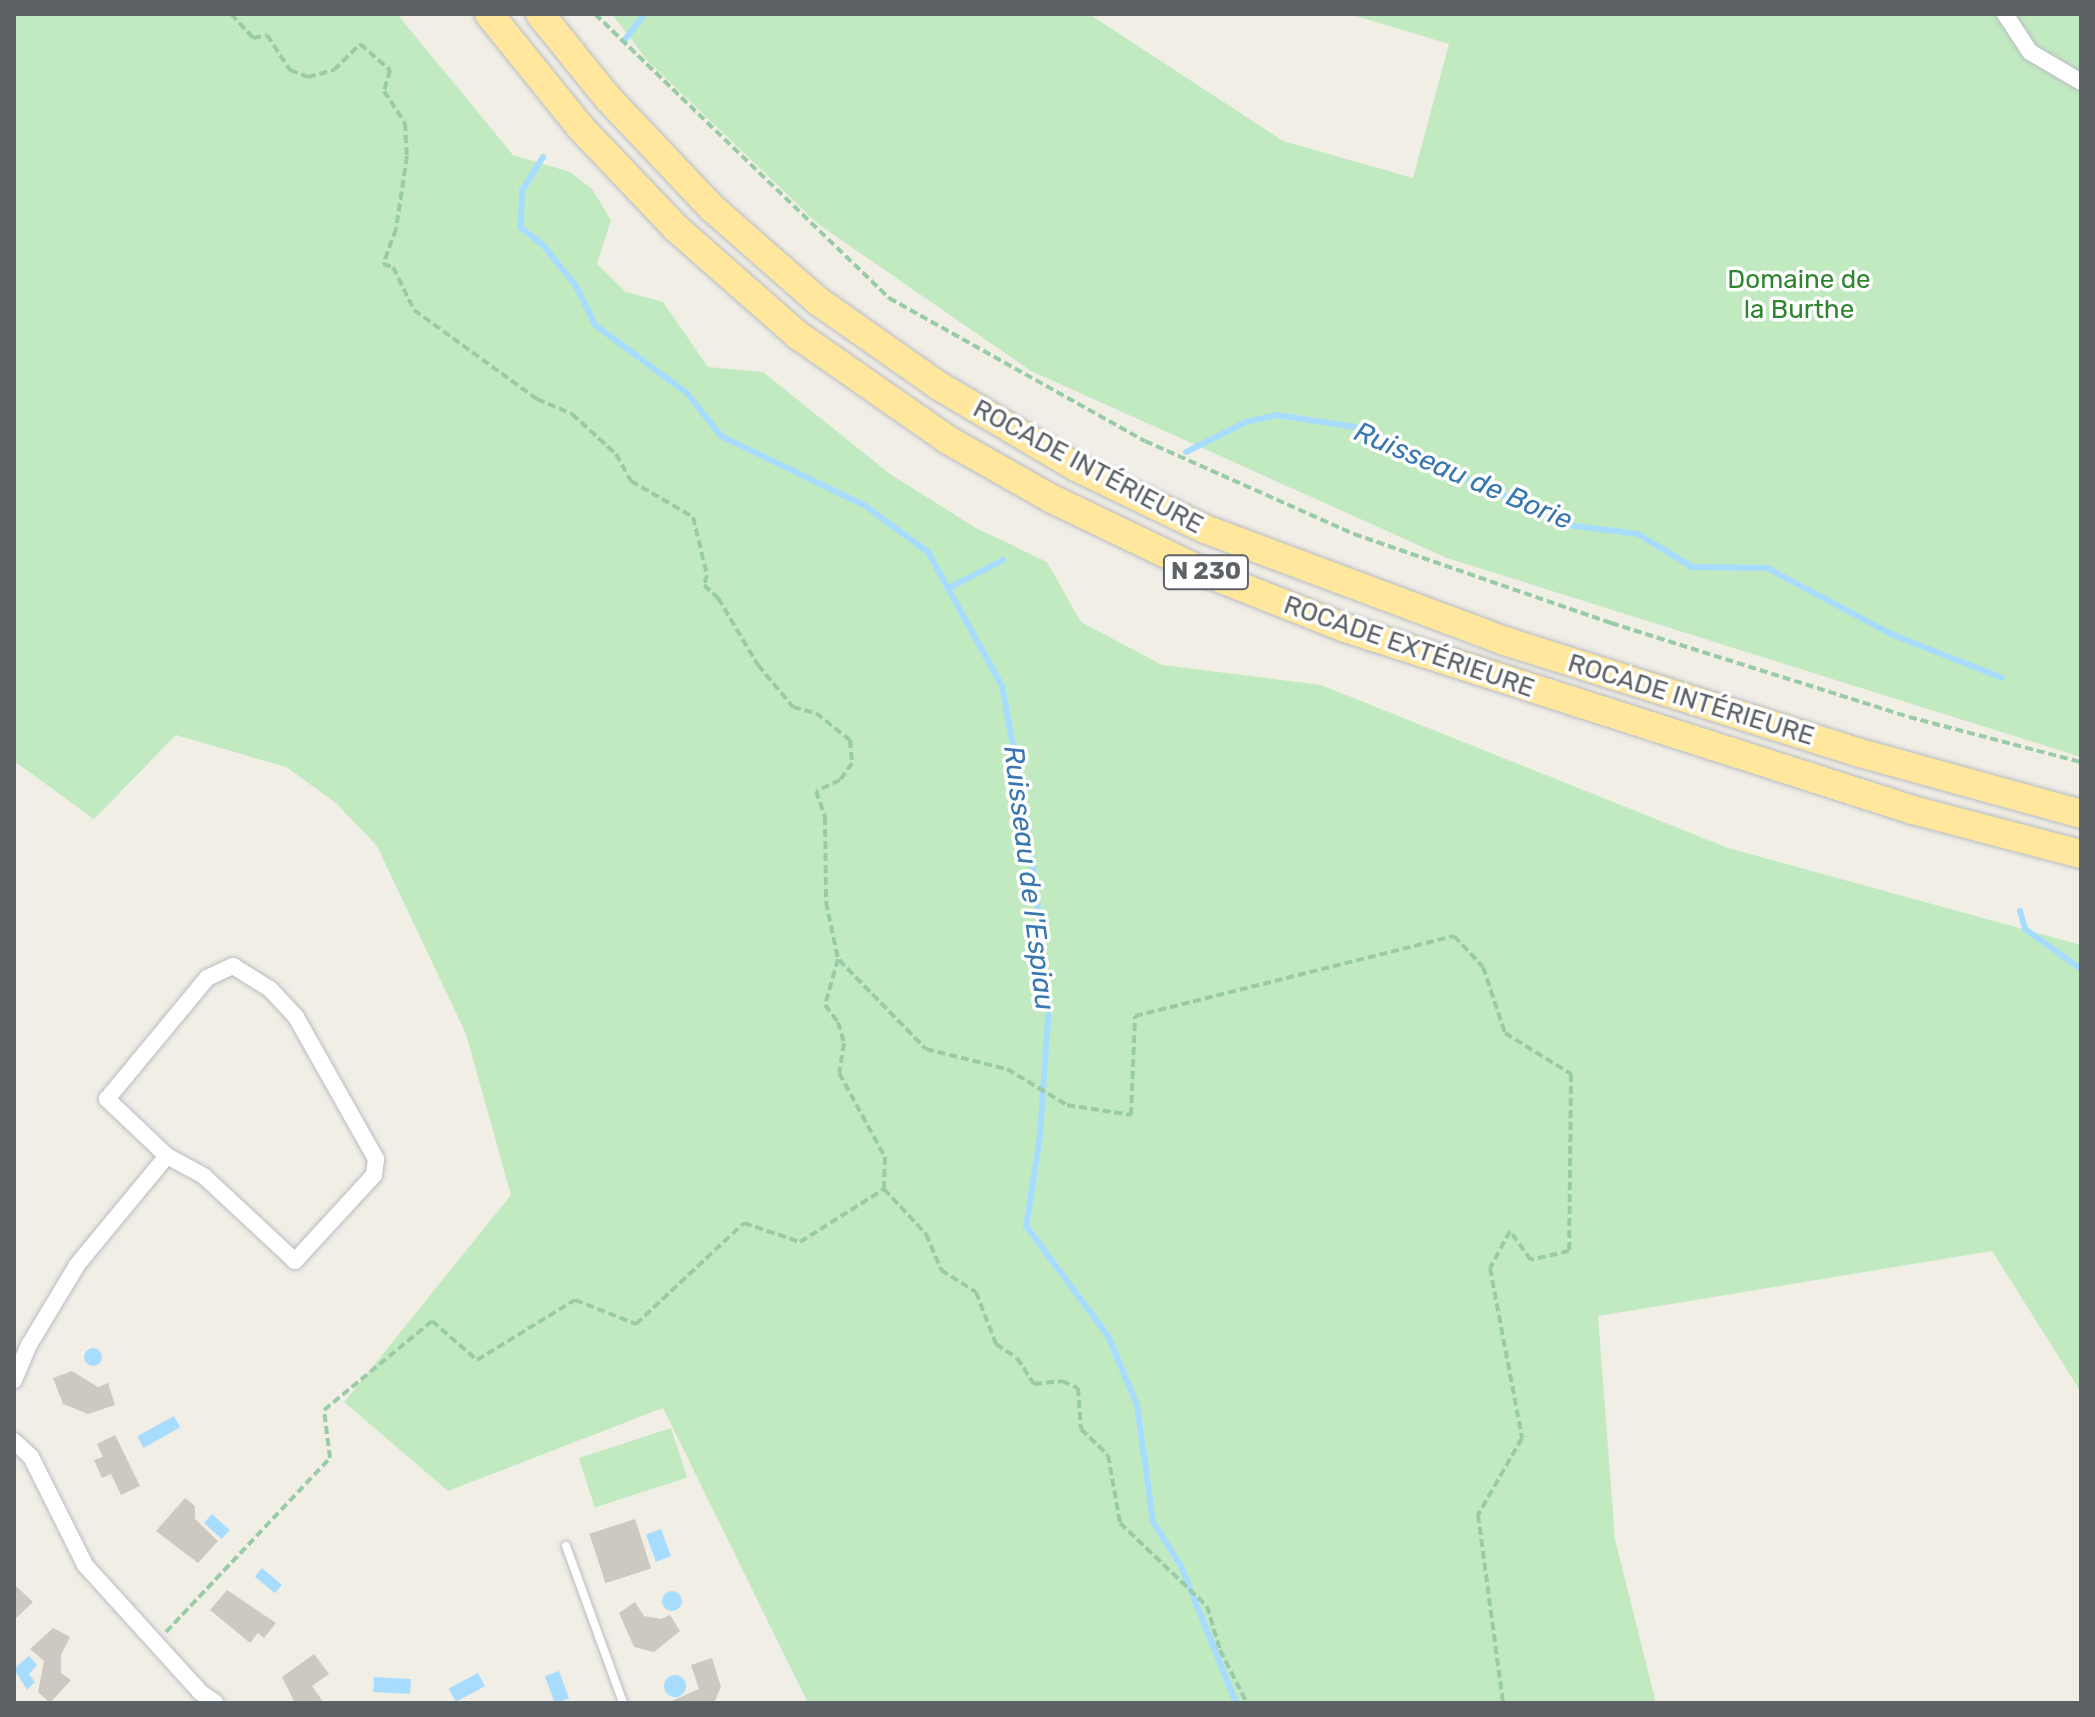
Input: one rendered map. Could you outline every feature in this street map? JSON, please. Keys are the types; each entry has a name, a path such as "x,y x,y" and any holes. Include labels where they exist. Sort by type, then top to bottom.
{"highway":[{"name":"ROCADE EXTÉRIEURE","path":"489,14 581,128 677,229 788,327 948,440 1052,499 1206,573 1345,628 1913,810 2081,854"},
{"name":"ROCADE INTÉRIEURE","path":"540,14 607,97 712,208 818,301 939,386 1076,467 1205,529 1505,641 1860,753 2081,814"}],"street":[{"path":"2005,14 2030,52 2081,82"},
{"path":"233,966 262,983 296,1017 376,1159 374,1175 295,1261 204,1176 167,1156 107,1099 207,978 233,966"},
{"path":"14,1380 29,1345 77,1265 167,1156"},
{"path":"14,1441 31,1457 85,1565 216,1703"}],"lane":[{"path":"566,1546 623,1703"}],"path":[{"path":"231,14 253,38 267,35 275,54 308,77 334,70 360,44 390,70 384,91 405,123 407,156 396,229 383,264 393,267 414,310 537,399 572,414 616,454 631,481 693,517 707,575 704,585 718,598 758,665 793,707 816,713 850,740 852,763 840,780 816,791 825,817 826,902 838,959 825,1005 838,1022 844,1043 839,1073 885,1157 884,1189 926,1234 941,1270 976,1292 996,1344 1017,1358 1034,1384 1062,1381 1078,1388 1081,1429 1108,1455 1120,1523 1207,1606 1220,1650 1247,1703"},
{"path":"595,14 889,298 1145,441 1354,534 1611,623 1909,717 2081,762"},
{"path":"838,959 926,1049 1007,1069 1067,1105 1131,1115 1135,1016 1454,936 1483,967 1505,1033 1571,1074 1569,1251 1531,1260 1510,1231 1490,1268 1522,1438 1478,1515 1503,1703"},
{"path":"156,1643 330,1458 324,1410 432,1321 477,1360 575,1300 636,1324 744,1223 800,1242 884,1189"}],"green space":[{"path":"14,14 397,14 513,155 570,172 592,189 611,220 597,264 626,292 663,302 708,367 763,372 890,474 976,528 1047,562 1081,622 1162,665 1321,685 1728,848 2081,945 2081,1392 1992,1251 1598,1316 1615,1539 1656,1703 808,1703 663,1408 448,1491 344,1402 511,1195 466,1034 377,846 336,803 286,767 176,735 94,819 14,761"},
{"name":"Domaine de la Burthe","path":"612,14 1089,14 1283,141 1413,178 1449,44 1349,14 2081,14 2081,757 1447,558 1031,371 818,224 647,60"},
{"path":"671,1428 687,1477 595,1507 579,1458"}],"water":[{"path":"89,1348 97,1348 102,1357 100,1364 89,1366 84,1361 84,1353"},
{"path":"174,1416 180,1427 144,1448 137,1436"},
{"path":"212,1514 230,1530 222,1539 204,1523"},
{"path":"661,1529 671,1556 656,1562 646,1534"},
{"path":"262,1568 282,1585 275,1593 255,1576"},
{"path":"672,1591 679,1594 682,1601 679,1608 672,1611 665,1608 662,1601 665,1594"},
{"path":"29,1656 37,1665 29,1674 35,1682 27,1690 14,1669"},
{"path":"559,1671 569,1698 555,1703 545,1676"},
{"path":"478,1673 485,1686 456,1702 449,1688"},
{"path":"675,1675 683,1678 686,1686 683,1694 675,1697 667,1694 664,1686 667,1678"},
{"path":"374,1677 411,1679 410,1694 373,1692"}],"building":[{"path":"72,1371 98,1387 108,1383 115,1405 88,1414 63,1404 53,1378"},
{"path":"115,1435 140,1486 121,1495 111,1474 102,1478 94,1460 103,1457 97,1444"},
{"path":"185,1498 195,1506 195,1519 218,1541 198,1563 156,1531"},
{"path":"635,1519 651,1568 605,1583 589,1534"},
{"path":"14,1584 33,1602 14,1620"},
{"path":"227,1590 276,1623 264,1638 258,1633 250,1643 210,1610"},
{"path":"635,1602 644,1616 661,1619 670,1615 680,1631 654,1652 634,1647 619,1613"},
{"path":"53,1628 70,1637 61,1655 61,1673 71,1680 50,1703 38,1692 44,1661 30,1649"},
{"path":"314,1654 329,1674 312,1686 324,1703 295,1703 282,1677"},
{"path":"712,1658 721,1687 714,1703 667,1703 699,1689 691,1665"}],"waterway":[{"path":"624,41 644,14"},
{"name":"Ruisseau de l'Espiau","path":"543,157 522,190 521,228 543,245 576,286 595,325 687,393 721,436 864,505 928,552 1002,686 1030,839 1049,1004 1040,1136 1026,1226 1108,1336 1137,1405 1153,1522 1181,1566 1236,1703"},
{"name":"Ruisseau de Borie","path":"1186,452 1246,422 1276,415 1355,427 1567,525 1638,534 1692,567 1767,568 1891,634 2002,678"},
{"name":"Ruisseau de Borie","path":"949,588 1003,560"},
{"name":"Ruisseau de Borie","path":"2020,911 2025,929 2081,969"}]}
